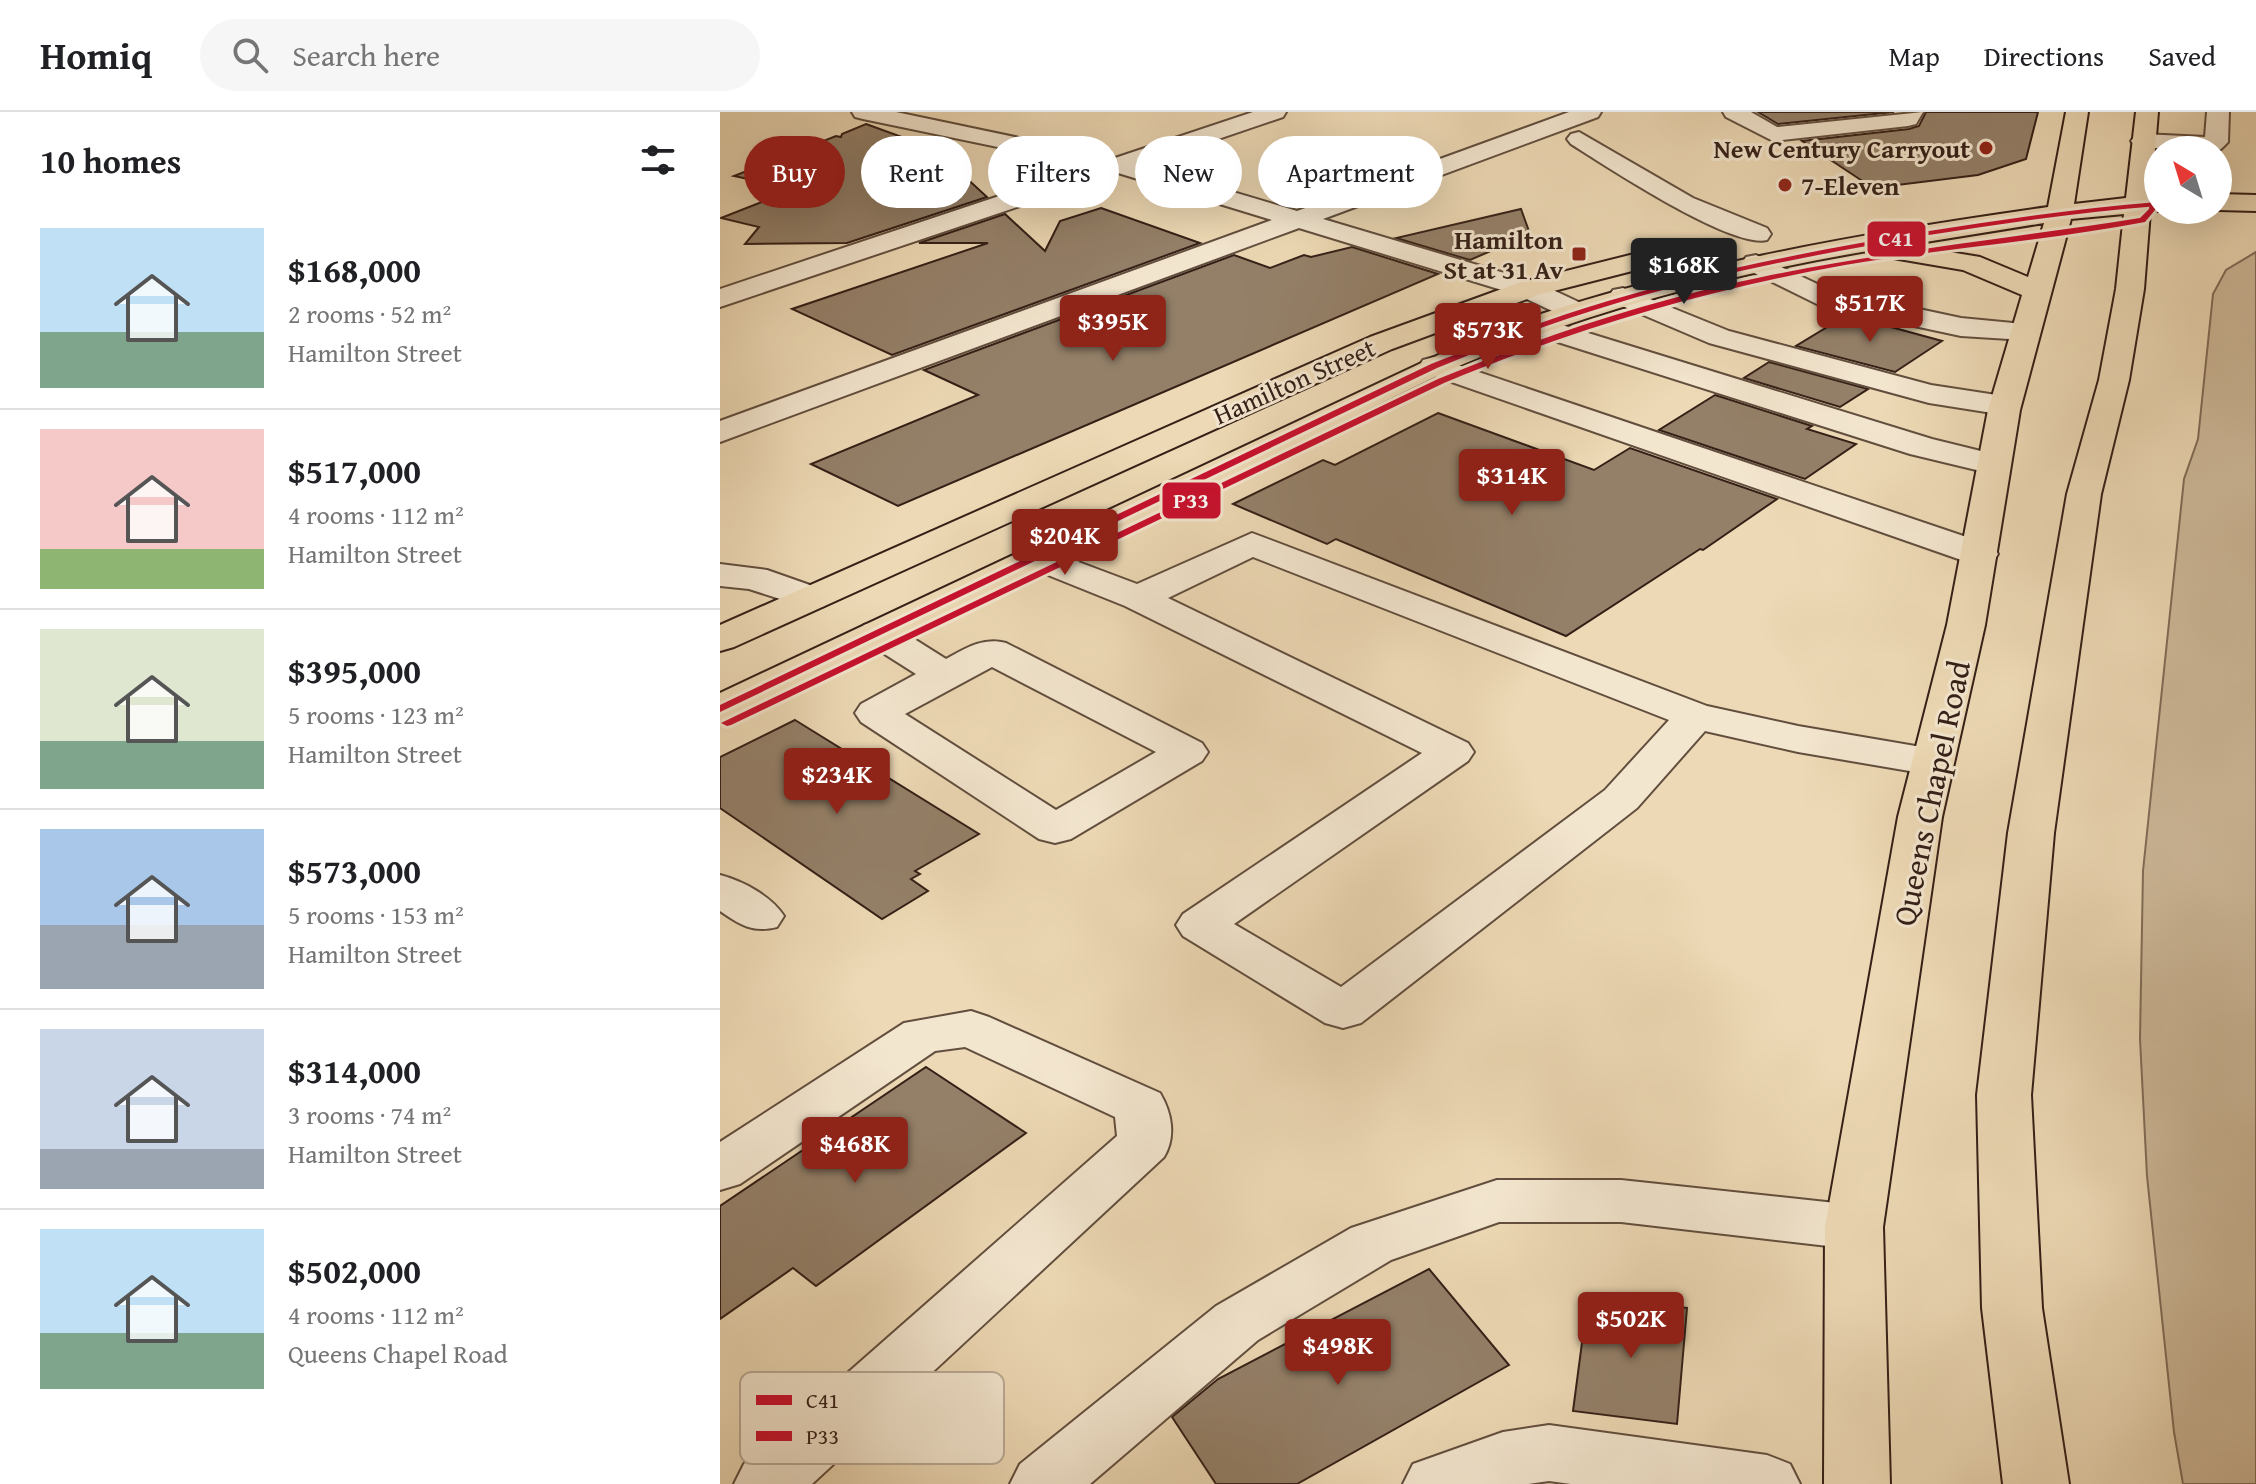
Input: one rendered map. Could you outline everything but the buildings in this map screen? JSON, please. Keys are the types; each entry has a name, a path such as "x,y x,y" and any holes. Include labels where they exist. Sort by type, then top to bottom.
{"main road":[{"name":"Queens Chapel Road","path":"1857,1484 1854,1227 1920,817 1980,554 2005,405 2061,206 2077,112"},
{"path":"2144,157 2147,112"},
{"name":"Hamilton Street","path":"720,709 1434,366 1488,341 1533,325 1757,249 1918,207 2000,200 2061,206 2144,205"},
{"path":"2232,202 2256,203"},
{"name":"Hamilton Street","path":"720,639 1367,349 1528,289 1592,271 1757,249 1831,248 2061,206"},
{"path":"2036,1484 2012,1308 2004,1095 2031,833 2084,494 2114,380 2144,220"},
{"path":"1831,248 1885,250 1959,261 2030,311"}],"street":[{"path":"863,112 1121,166 1528,289 1575,311"},
{"path":"720,298 1275,112"},
{"path":"720,432 1294,218 1590,112"},
{"path":"1734,112 1773,134 1908,119 1912,112"},
{"path":"2143,141 2213,144 2216,142 2218,112"},
{"path":"1579,139 1757,249 1821,297 1961,327 2030,311"},
{"path":"1623,296 1719,337 1929,394 2005,405"},
{"path":"1533,325 1922,447 1993,464"},
{"path":"1434,366 1980,554"},
{"path":"1138,598 1252,544 1695,716 1798,739 1933,762"},
{"path":"1036,557 1138,598 1453,752 1200,925 1343,1011 1621,799 1695,716"},
{"path":"720,575 754,578 811,598"},
{"path":"878,633 944,675"},
{"path":"992,651 1187,752 1055,829 876,713 944,675 992,651"},
{"path":"720,890 760,916"},
{"path":"720,1169 922,1035 971,1029 1141,1107 1145,1143 891,1372"},
{"path":"1043,1484 1237,1323 1371,1244 1497,1201 1621,1201 1854,1227"},
{"path":"1436,1484 1503,1460 1549,1453 1767,1484"},
{"path":"767,1484 789,1464"}],"shaded area":[{"path":"2256,252 2256,1484 2183,1484 2174,1432 2147,1176 2140,1039 2143,871 2184,479 2198,439 2213,294 2226,270"}],"transit line":[{"name":"C41","path":"720,709 1434,366 1552,321 1672,286 1794,257 2008,221 2144,205"},
{"name":"P33","path":"727,723 1441,381 1530,346 1666,302 1806,270 2144,218"}],"place":[{"name":"New Century Carryout","path":"1986,148"},
{"name":"7-Eleven","path":"1785,185"},
{"name":"Hamilton St at 31 Av","path":"1579,254"}]}
